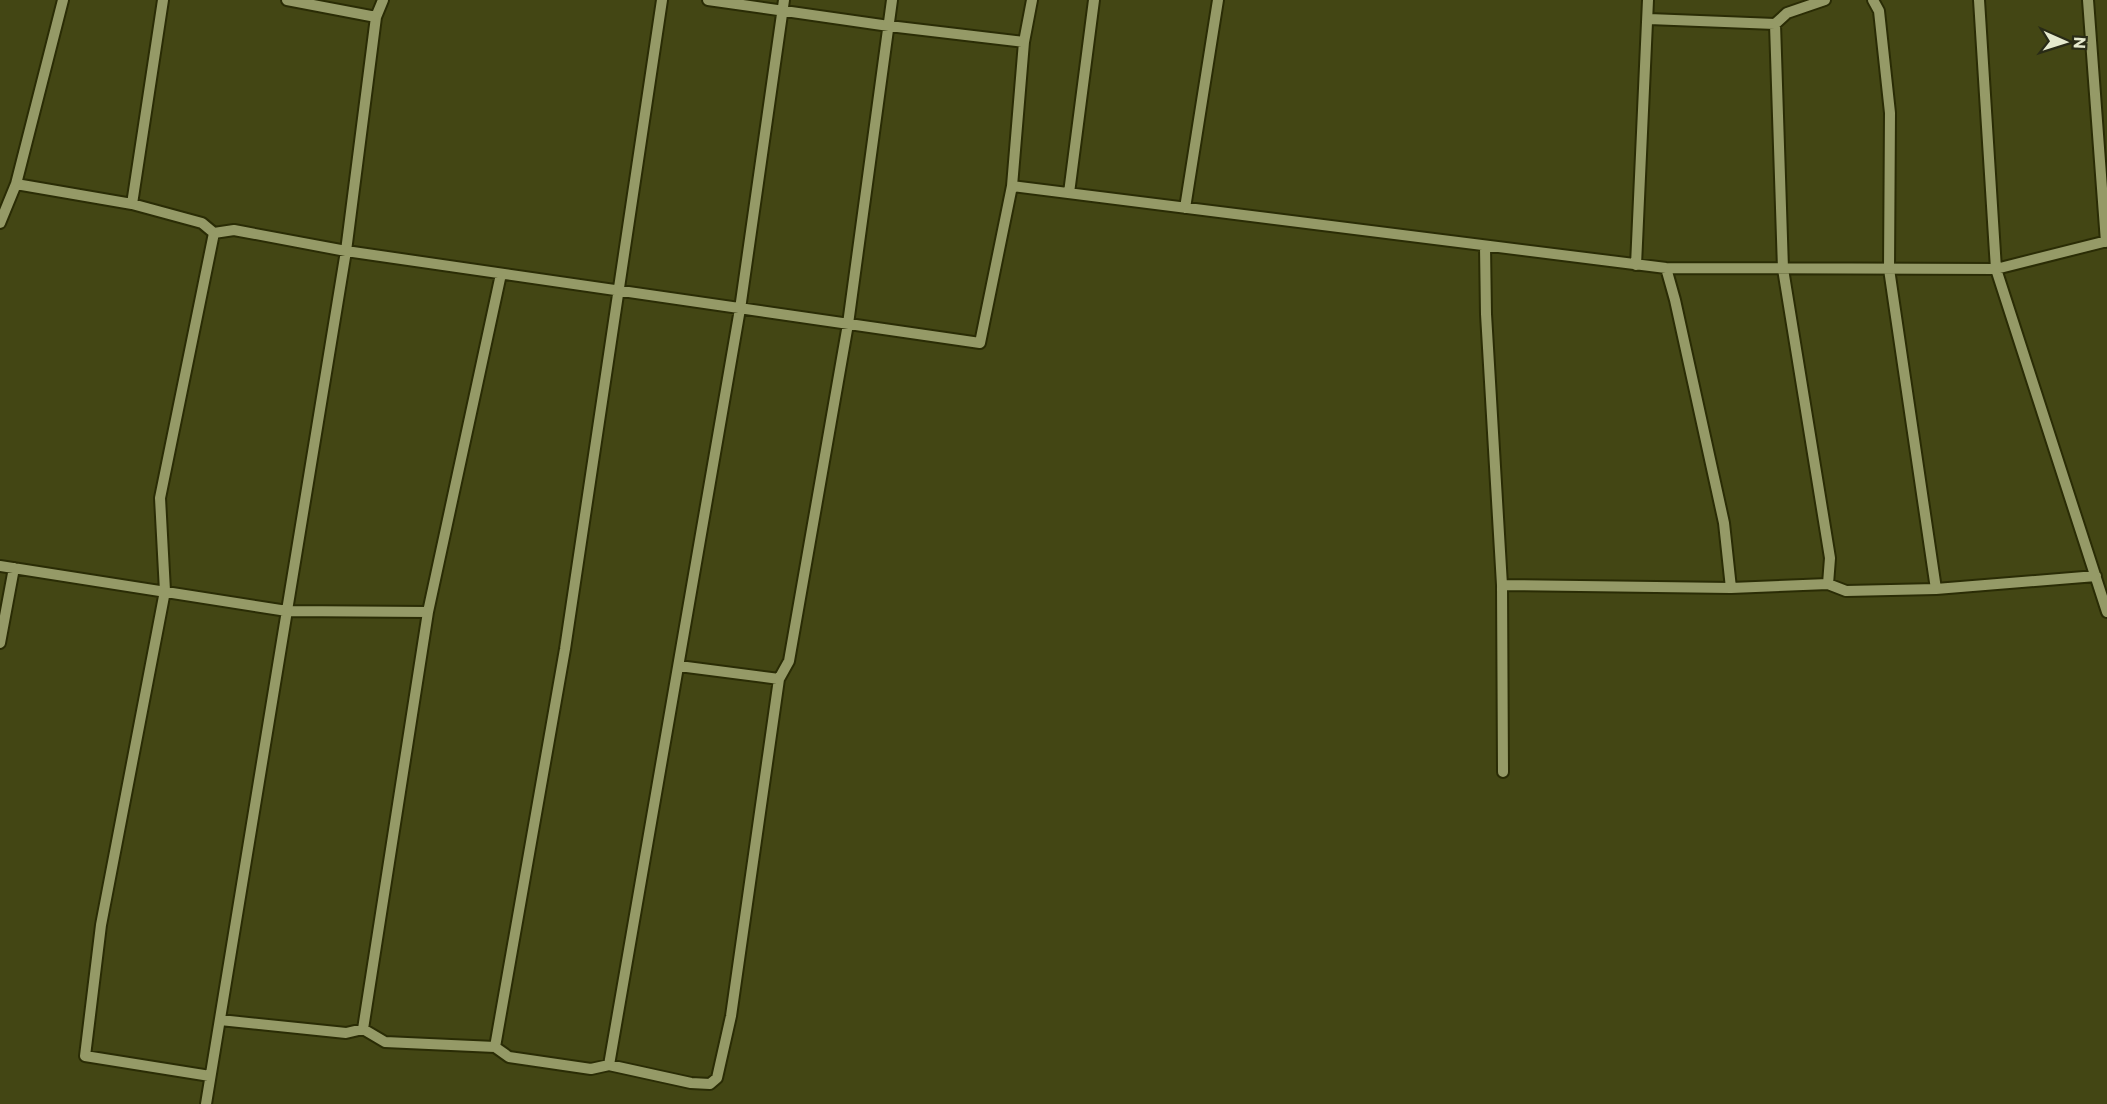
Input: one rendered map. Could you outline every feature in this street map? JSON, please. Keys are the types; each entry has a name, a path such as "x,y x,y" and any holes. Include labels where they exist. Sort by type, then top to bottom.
{"street":[{"path":"0,223 16,184 63,0"},
{"path":"132,204 164,0"},
{"path":"287,0 376,17"},
{"path":"206,1104 346,251 376,17 383,0"},
{"path":"495,1047 565,649 662,0"},
{"path":"708,0 783,6 889,26 1024,42"},
{"path":"220,1020 346,1033 363,1029 385,1042 495,1047 509,1057 591,1069 609,1065 691,1083 710,1084 717,1078 731,1016 779,679 789,661 848,324 892,0"},
{"path":"213,233 234,230 346,251 980,343 1012,186 1024,42 1032,0"},
{"path":"1069,193 1094,0"},
{"path":"1185,207 1218,0"},
{"path":"1636,265 1648,0"},
{"path":"1648,20 1775,24 1787,13 1825,0"},
{"path":"1873,0 1879,11 1890,113 1889,268 1936,589"},
{"path":"1979,0 1996,268 2107,612"},
{"path":"1012,186 1666,268 1996,268 2107,242 2088,0"},
{"path":"609,1065 740,309 783,6"},
{"path":"1775,24 1783,269 1830,558 1828,584"},
{"path":"16,184 132,204 202,223 213,233"},
{"path":"210,1076 85,1056 101,925 165,591 160,498 213,233"},
{"path":"1485,246 1486,314 1502,585 1503,772"},
{"path":"1666,268 1721,511 1731,588"},
{"path":"363,1029 428,612 501,274"},
{"path":"0,566 287,610 428,612"},
{"path":"0,643 14,568"},
{"path":"1502,585 1731,588 1828,584 1846,591 1936,589 2096,576"},
{"path":"679,666 779,679"}]}
